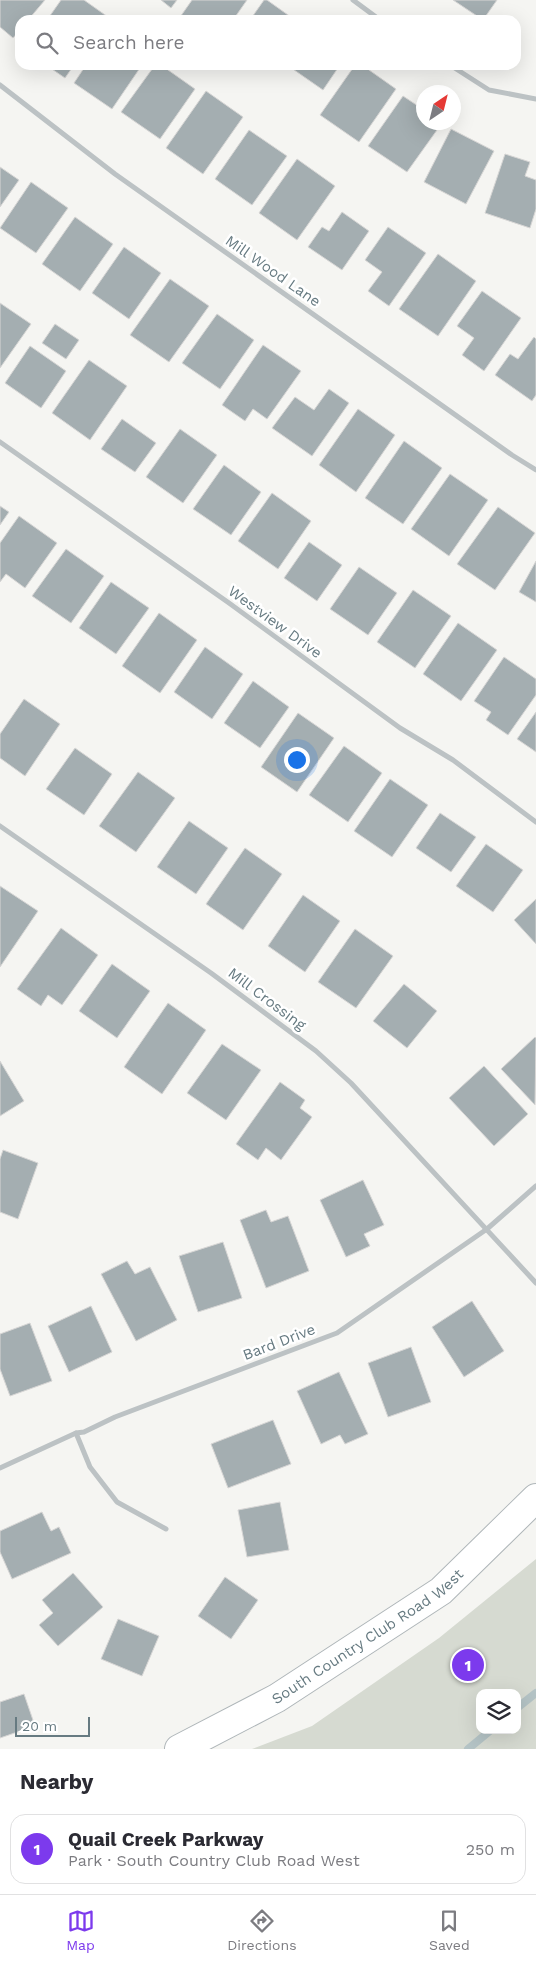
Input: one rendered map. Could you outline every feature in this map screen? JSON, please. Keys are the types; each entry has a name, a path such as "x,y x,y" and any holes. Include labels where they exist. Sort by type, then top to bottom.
{"street":[{"path":"353,0 373,15"},
{"path":"458,70 490,90 536,99"},
{"name":"Mill Wood Lane","path":"0,85 123,180 512,455 536,470"},
{"name":"Westview Drive","path":"0,442 229,603 400,728 453,760 536,822"},
{"name":"Mill Crossing","path":"0,826 211,973 316,1051 351,1083 536,1282"},
{"name":"Bard Drive","path":"0,1468 115,1417 337,1333 487,1229 536,1186"},
{"path":"76,1433 90,1467 117,1502 166,1529"},
{"name":"South Country Club Road West","path":"179,1749 277,1698 441,1591 536,1498"}],"shaded area":[{"path":"536,1559 536,1749 252,1749 312,1726 439,1638"}],"building":[{"path":"0,0 45,0 32,15 15,15 15,36 13,38 0,27"},
{"path":"61,0 84,0 105,15 50,15"},
{"path":"161,0 177,0 171,8"},
{"path":"192,0 247,0 236,15 182,15"},
{"path":"264,0 267,0 288,15 254,15"},
{"path":"453,0 497,0 486,15 476,15"},
{"path":"53,70 71,70 65,78"},
{"path":"83,70 139,70 112,109 74,83"},
{"path":"151,70 168,70 195,89 160,139 121,112"},
{"path":"294,70 337,70 323,90"},
{"path":"352,70 369,70 396,89 359,142 320,115"},
{"path":"206,91 243,117 203,174 166,148"},
{"path":"403,96 416,105 416,130 437,130 407,172 368,146"},
{"path":"249,130 287,156 252,205 215,179"},
{"path":"450,130 494,151 466,204 424,182"},
{"path":"505,154 530,162 525,176 536,180 536,209 530,228 485,213"},
{"path":"297,159 335,186 297,240 259,213"},
{"path":"0,167 19,180 0,207"},
{"path":"31,182 68,208 36,253 0,228"},
{"path":"342,212 369,231 342,270 308,247 322,227 329,231"},
{"path":"75,217 113,244 80,291 42,264"},
{"path":"388,227 426,253 389,306 368,291 382,272 365,260"},
{"path":"124,247 161,273 129,319 92,293"},
{"path":"438,254 476,281 438,336 399,309"},
{"path":"170,279 209,306 169,362 130,335"},
{"path":"482,291 521,318 484,371 462,355 474,338 457,326"},
{"path":"0,303 31,324 0,368"},
{"path":"217,314 254,340 220,389 182,363"},
{"path":"55,324 79,340 66,359 42,343"},
{"path":"534,337 536,339 536,395 532,401 495,375 510,354 518,359"},
{"path":"263,345 301,371 267,419 253,409 245,421 222,405"},
{"path":"30,346 66,371 41,408 5,383"},
{"path":"89,360 127,386 90,440 52,413"},
{"path":"329,389 349,403 312,456 272,428 295,397 314,410"},
{"path":"358,409 395,435 356,492 319,465"},
{"path":"122,419 156,443 135,472 101,449"},
{"path":"180,429 217,455 183,503 146,477"},
{"path":"404,441 442,468 403,524 365,498"},
{"path":"224,465 261,492 231,535 193,509"},
{"path":"450,474 488,500 449,556 411,529"},
{"path":"272,493 311,521 278,569 238,541"},
{"path":"0,506 9,512 0,525"},
{"path":"498,507 535,533 495,590 457,564"},
{"path":"19,516 57,543 25,588 6,574 0,582 0,543"},
{"path":"309,542 342,565 317,601 284,578"},
{"path":"66,549 104,576 71,623 32,596"},
{"path":"536,561 536,602 519,592"},
{"path":"359,567 397,593 368,635 330,609"},
{"path":"111,582 149,608 116,654 79,628"},
{"path":"413,590 451,616 415,668 377,642"},
{"path":"159,613 197,640 160,693 122,666"},
{"path":"458,623 497,650 461,701 423,674"},
{"path":"205,647 243,674 212,719 174,692"},
{"path":"504,657 536,679 536,695 508,735 486,720 491,712 474,701"},
{"path":"253,681 289,707 260,748 224,723"},
{"path":"24,699 60,724 25,776 0,758 0,734"},
{"path":"536,712 536,752 517,739"},
{"path":"298,713 334,738 297,792 261,767"},
{"path":"344,746 382,773 348,822 309,795"},
{"path":"75,748 112,774 84,815 46,789"},
{"path":"138,772 175,798 136,852 99,826"},
{"path":"390,779 428,805 392,857 354,831"},
{"path":"440,813 476,837 451,872 416,848"},
{"path":"189,821 228,848 196,894 157,867"},
{"path":"486,844 523,870 493,912 456,886"},
{"path":"245,848 282,874 243,930 206,904"},
{"path":"0,886 38,911 0,967"},
{"path":"303,895 340,921 305,972 268,946"},
{"path":"536,899 536,944 514,920"},
{"path":"61,928 98,955 62,1005 48,995 41,1006 17,989"},
{"path":"355,929 393,956 356,1008 318,982"},
{"path":"112,964 150,991 117,1038 79,1011"},
{"path":"404,984 437,1011 407,1048 373,1021"},
{"path":"168,1003 206,1030 162,1094 124,1067"},
{"path":"536,1038 535,1105 501,1069"},
{"path":"222,1044 261,1070 226,1120 187,1093"},
{"path":"0,1061 24,1101 0,1116"},
{"path":"484,1066 528,1114 494,1146 449,1098"},
{"path":"280,1082 305,1100 300,1108 312,1117 281,1160 266,1148 258,1160 236,1144"},
{"path":"3,1150 38,1163 18,1219 0,1212 0,1159"},
{"path":"363,1180 384,1225 364,1234 370,1246 346,1257 320,1200"},
{"path":"266,1210 271,1222 288,1216 309,1271 266,1288 240,1220"},
{"path":"223,1242 242,1298 198,1312 179,1256"},
{"path":"127,1261 135,1274 150,1267 177,1320 136,1341 101,1274"},
{"path":"472,1301 504,1351 464,1377 432,1327"},
{"path":"91,1306 112,1352 69,1372 48,1326"},
{"path":"30,1323 52,1381 10,1396 0,1369 0,1334"},
{"path":"411,1347 431,1402 388,1417 368,1363"},
{"path":"339,1372 368,1434 345,1444 340,1435 321,1444 297,1391"},
{"path":"273,1420 291,1464 228,1488 211,1444"},
{"path":"280,1502 289,1550 247,1557 238,1510"},
{"path":"42,1512 51,1531 59,1527 71,1553 12,1579 0,1552 0,1531"},
{"path":"73,1573 103,1607 58,1646 39,1625 53,1613 42,1600"},
{"path":"225,1577 258,1600 231,1639 198,1616"},
{"path":"118,1619 159,1636 142,1676 101,1659"},
{"path":"24,1694 35,1726 0,1738 0,1702"}],"waterway":[{"path":"521,1705 536,1693"},
{"path":"468,1749 486,1734"}],"place":[{"name":"Quail Creek Parkway","path":"468,1665"}]}
